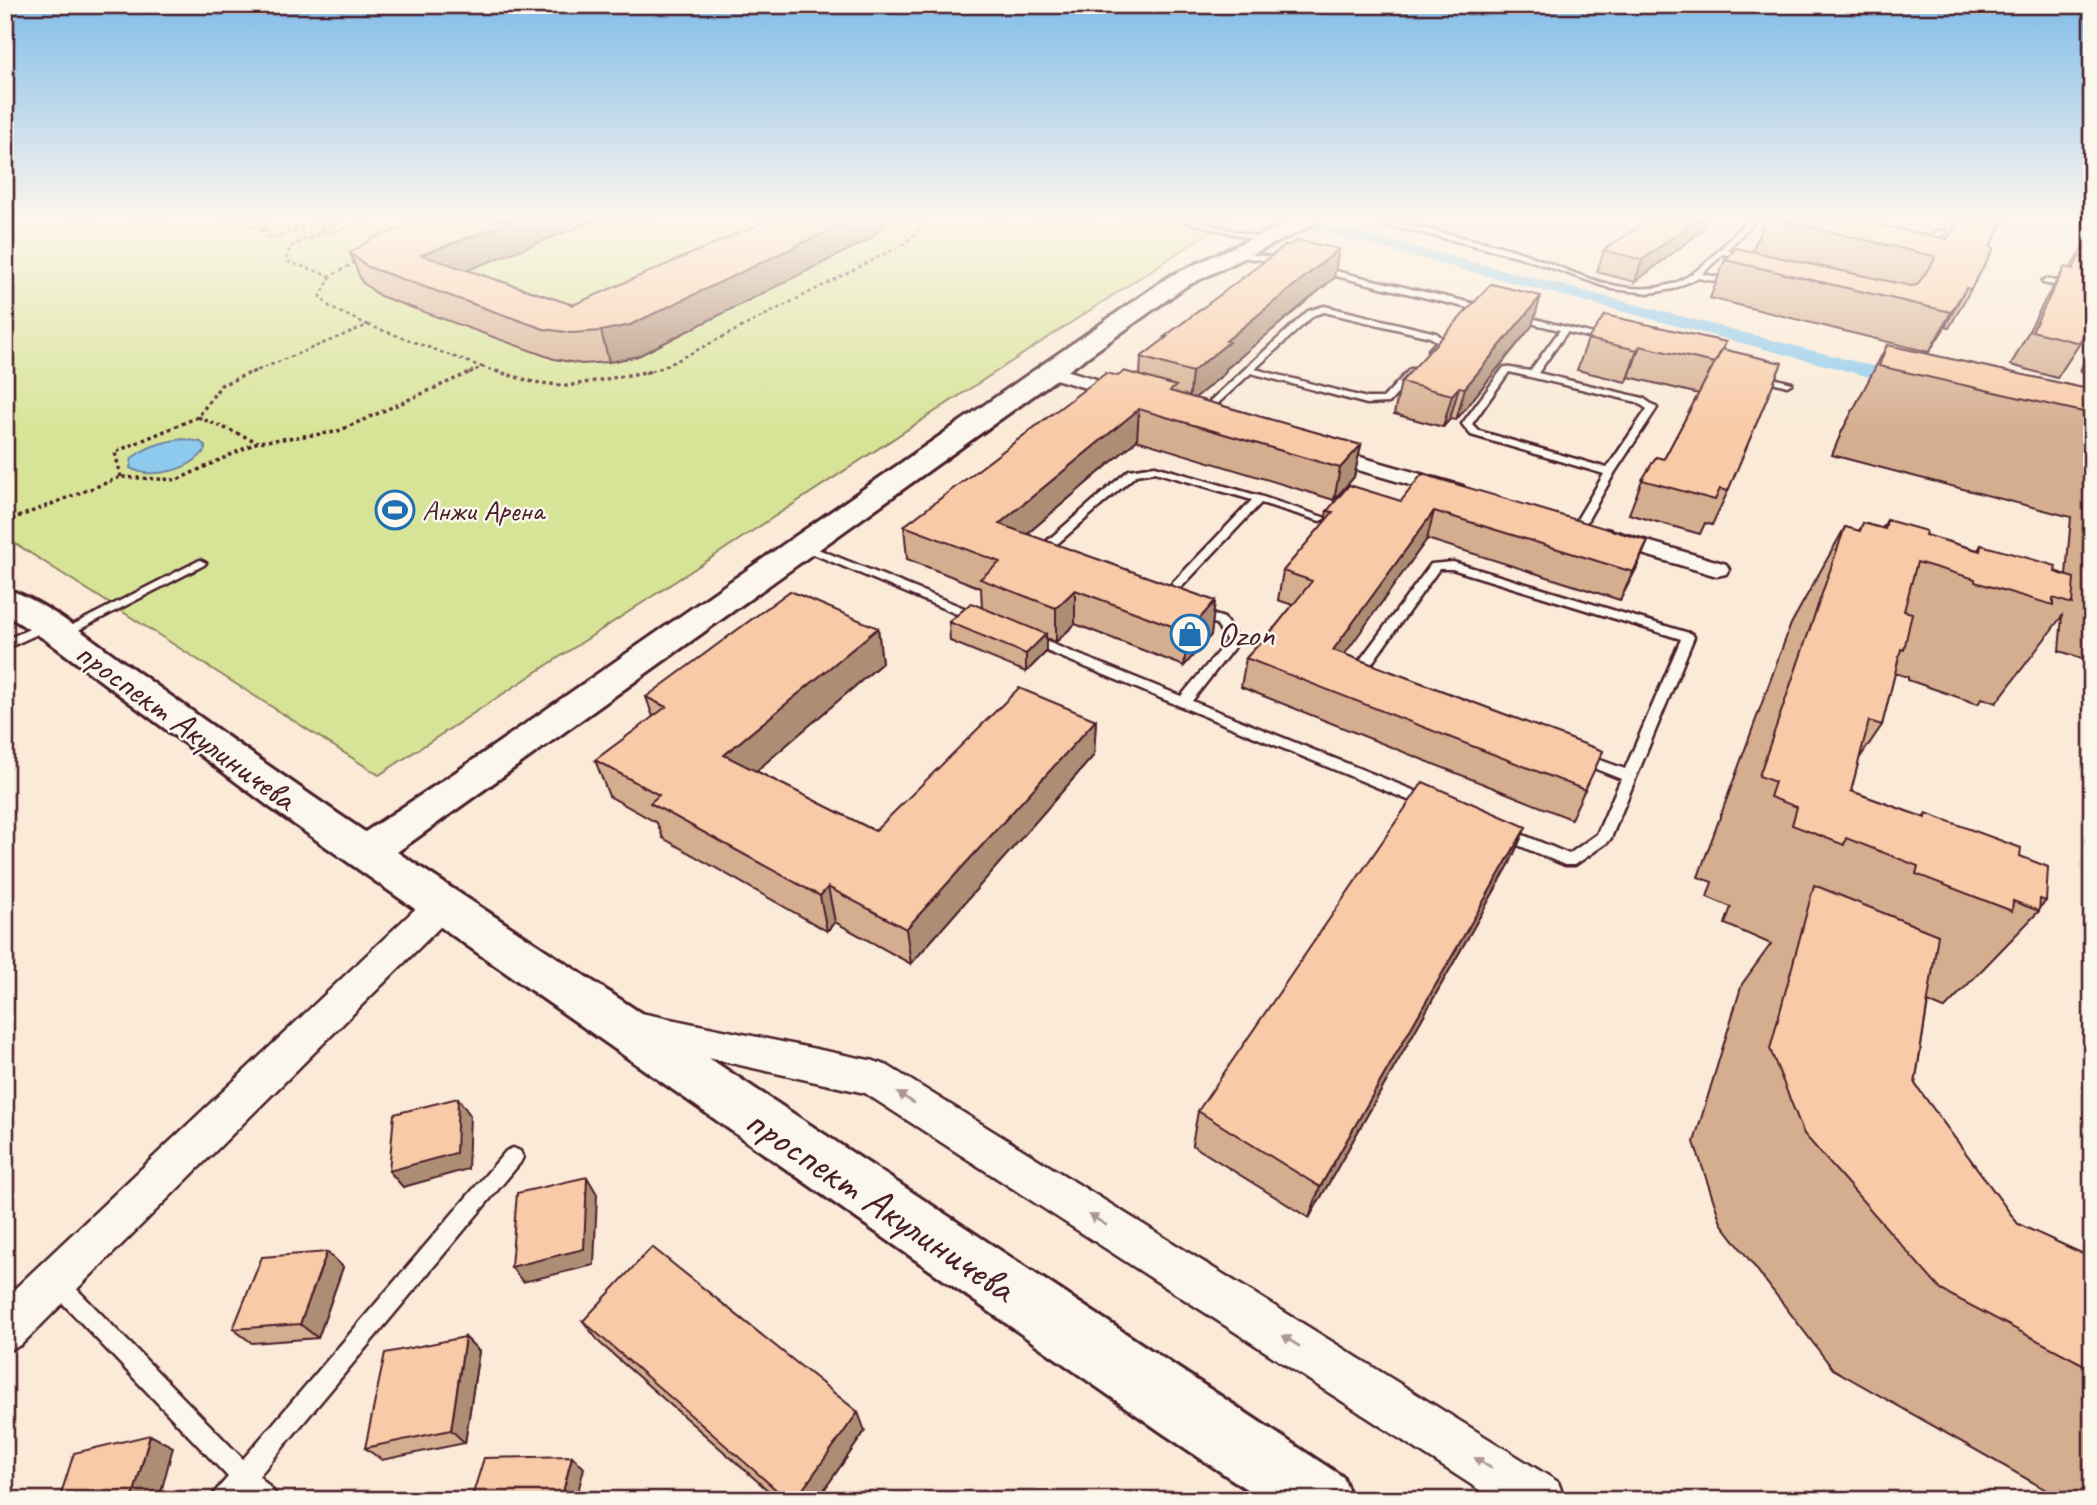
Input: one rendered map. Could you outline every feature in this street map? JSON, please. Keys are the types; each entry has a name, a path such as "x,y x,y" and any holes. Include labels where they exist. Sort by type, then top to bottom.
{"street":[{"path":"366,852 476,778 1165,290"},
{"path":"1049,371 1147,400"},
{"path":"1173,408 1225,423"},
{"path":"1304,447 1474,497"},
{"path":"1552,520 1717,569"},
{"name":"проспект Акулиничева","path":"5,599 54,629 285,798 443,903 1186,1412 1320,1500"},
{"path":"5,1329 443,903"},
{"path":"620,1025 874,1078 1540,1500"}],"lane":[{"path":"1404,290 1498,313"},
{"path":"1199,416 1249,370 1311,313 1324,309 1433,335 1442,341 1386,401 1367,401 1249,370"},
{"path":"1511,316 1618,342"},
{"path":"1532,374 1566,329"},
{"path":"2092,356 2087,370 2092,371"},
{"path":"1578,528 1610,472 1652,408 1640,400 1507,369 1467,424 1475,433 1610,472"},
{"path":"1748,373 1787,383"},
{"path":"1069,559 1057,555 1051,543 1133,472 1155,469 1320,518"},
{"path":"1168,595 1259,499"},
{"path":"803,546 993,624"},
{"path":"5,645 54,629 200,563"},
{"path":"1387,683 1375,678 1365,663 1436,566 1453,565 1688,637 1603,838 1570,861 1493,829"},
{"path":"1155,591 1168,595 1175,607 1220,621 1233,641 1184,702"},
{"path":"1019,635 1442,808"},
{"path":"1565,752 1628,776"},
{"path":"223,1500 513,1157"},
{"path":"55,1281 266,1500"}],"path":[{"path":"324,290 320,297 339,312 368,325 482,367 533,382 567,386 614,380 664,367 814,290"},
{"path":"121,477 115,452 198,417 221,385 368,325"},
{"path":"5,522 121,477 177,480 258,442 336,432 482,367"},
{"path":"198,417 258,442"}],"green space":[{"name":"Анжи Арена","path":"5,290 1121,290 379,775 5,537"}],"water":[{"path":"184,439 201,442 205,450 181,468 149,473 130,468 132,458 144,450"}],"building":[{"path":"434,290 528,290 573,305 607,290 703,290 630,325 572,333 544,329"},
{"path":"1226,290 1288,290 1192,372 1141,357 1167,337 1164,337"},
{"path":"1485,290 1517,290 1541,296 1465,388 1459,387 1452,395 1401,382"},
{"path":"1856,290 1965,290 1951,312"},
{"path":"2053,290 2092,290 2092,315 2080,343 2032,331"},
{"path":"1605,315 1726,342 1715,363 1640,346 1637,350 1588,339"},
{"path":"1887,345 2092,390 2092,414 1879,366"},
{"path":"1722,349 1782,363 1728,491 1720,489 1715,500 1642,480 1656,457 1664,459"},
{"path":"1124,371 1176,386 1170,391 1361,445 1340,468 1139,409 999,524 1215,601 1188,632 1075,590 1056,608 980,579 1000,562 904,526 1106,373 1118,376"},
{"path":"1422,474 1648,541 1633,572 1434,511 1333,650 1603,751 1585,790 1246,658 1312,581 1283,571 1333,512 1327,511 1349,485 1401,501"},
{"path":"1887,520 1926,531 1925,535 1980,551 1981,545 2056,566 2055,572 2074,578 2072,604 2053,598 2053,605 1917,562 1904,611 1912,613 1904,650 1901,649 1882,725 1869,721 1851,791 1925,818 1926,813 2021,848 2020,856 2048,867 2046,901 2040,899 2039,911 2013,901 2012,911 1916,874 1918,866 1846,838 1844,845 1792,825 1797,807 1770,797 1775,782 1759,776 1845,527 1860,531 1863,523 1885,529"},
{"path":"790,591 878,628 724,755 875,831 1019,688 1096,720 906,929 828,887 820,896 650,803 659,795 595,760 666,707 646,697"},
{"path":"971,603 1046,634 1026,654 949,622"},
{"path":"1423,782 1526,827 1320,1187 1198,1111"},
{"path":"1814,885 1938,935 1915,1084 2018,1224 2092,1258 2092,1369 1941,1290 1804,1134 1770,1049"},
{"path":"458,1098 456,1153 389,1171 394,1114"},
{"path":"587,1177 584,1249 511,1267 517,1193"},
{"path":"652,1247 858,1412 795,1500 788,1500 583,1321"},
{"path":"327,1252 300,1324 233,1329 262,1257"},
{"path":"465,1337 451,1430 365,1448 385,1353"},
{"path":"150,1435 132,1500 59,1500 74,1453"},
{"path":"572,1456 561,1500 471,1500 484,1458"}],"waterway":[{"path":"1561,290 1915,383"}],"place":[{"name":"Анжи Арена","path":"395,510"},
{"name":"Ozon","path":"1190,634"}]}
